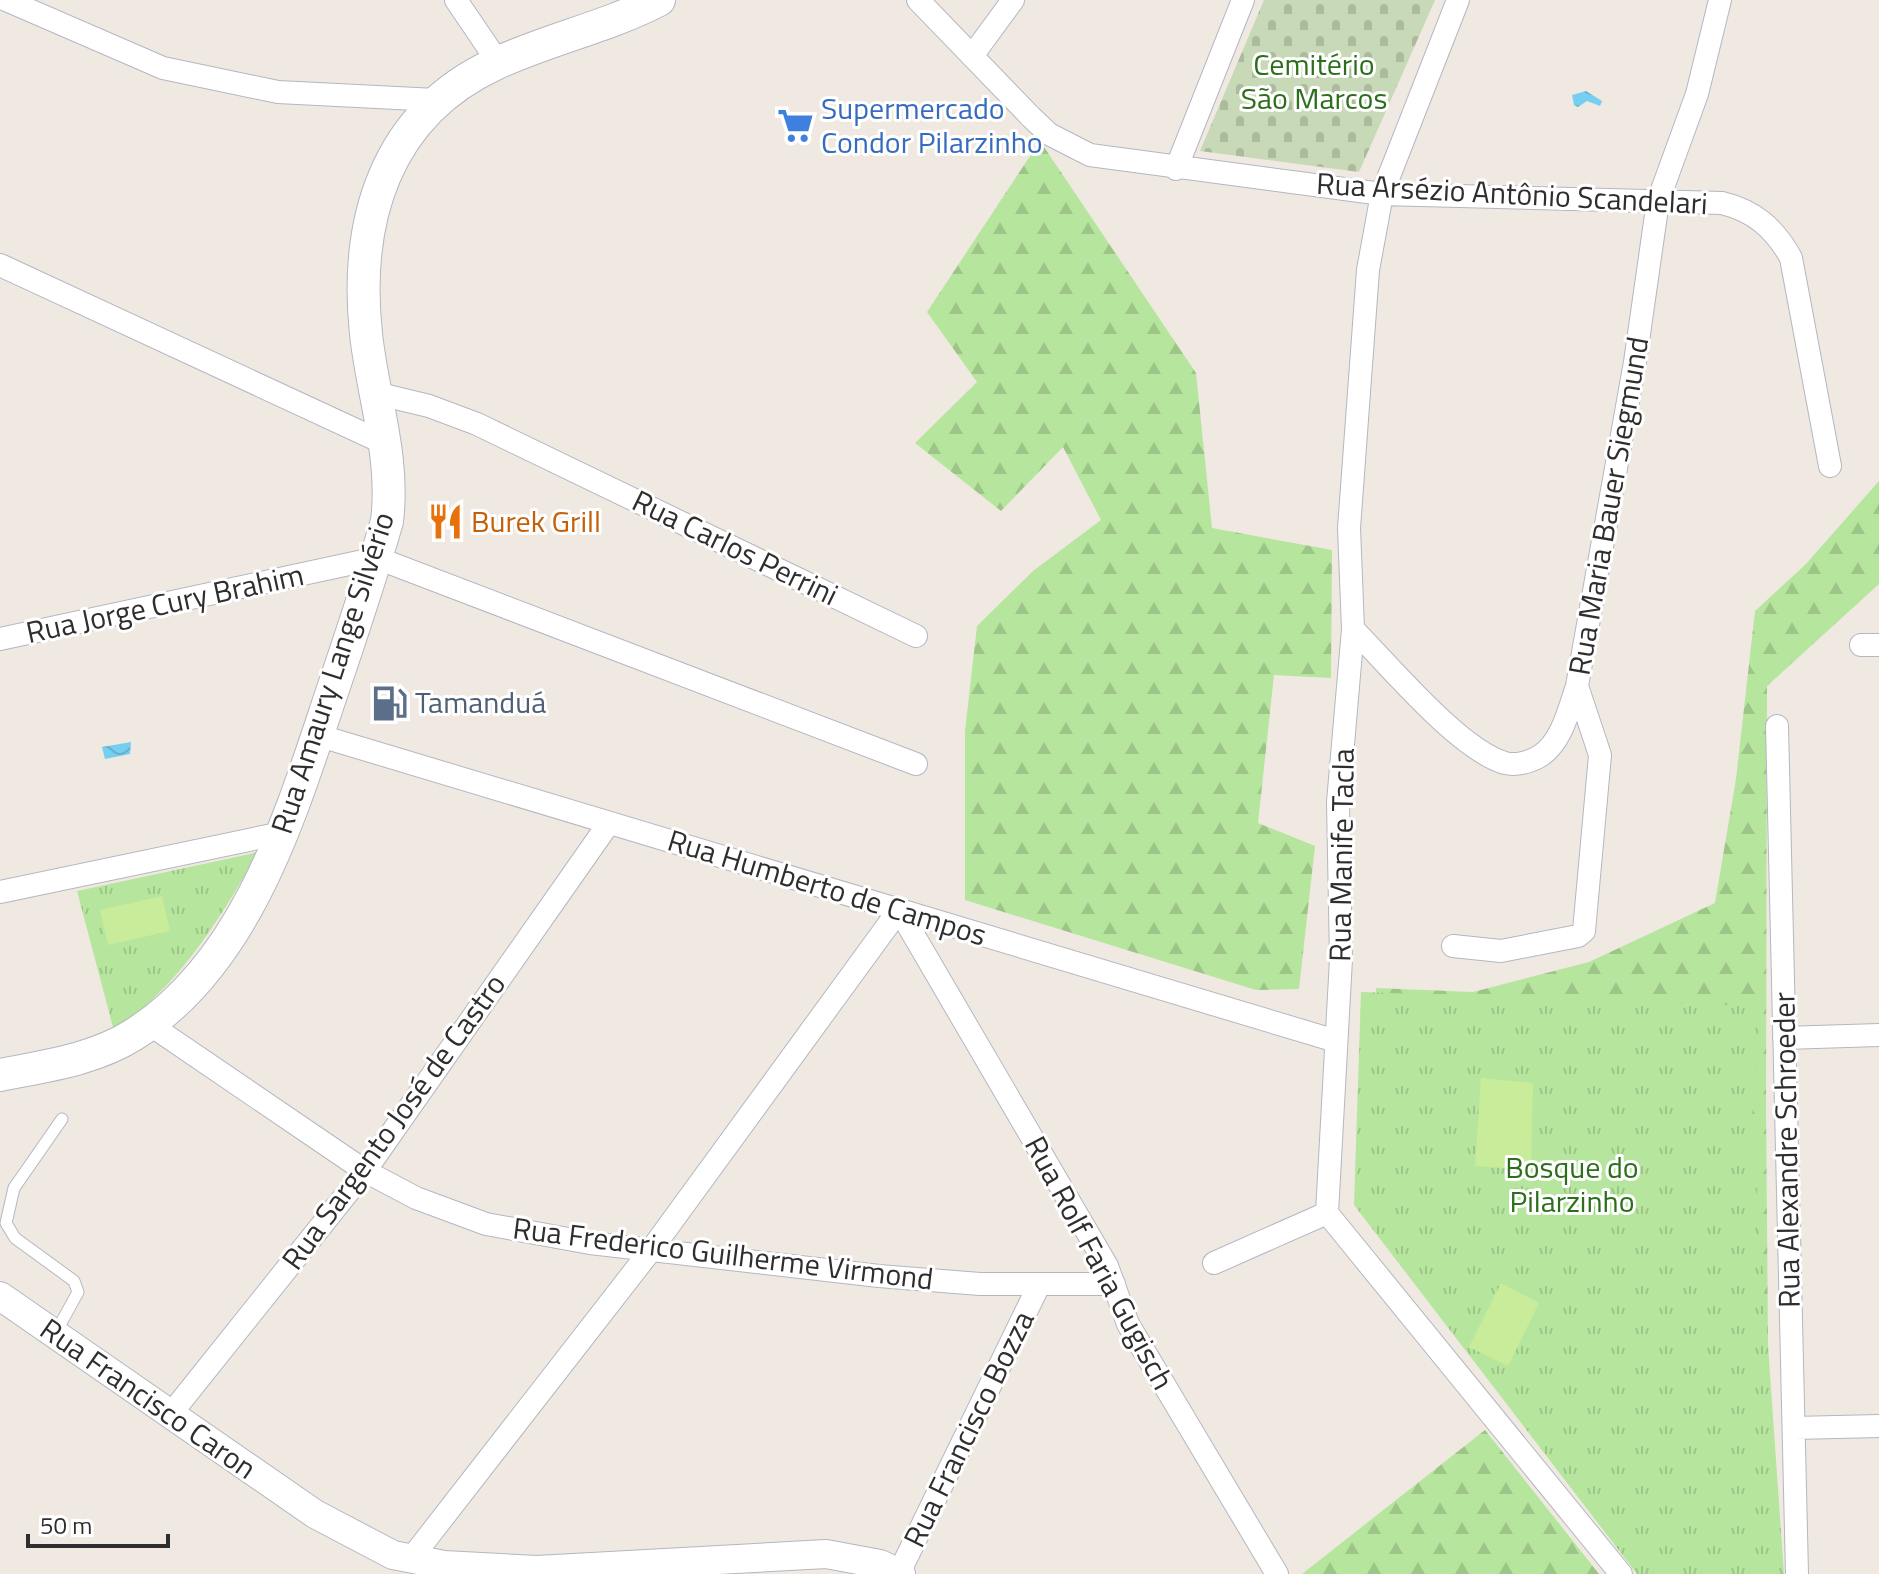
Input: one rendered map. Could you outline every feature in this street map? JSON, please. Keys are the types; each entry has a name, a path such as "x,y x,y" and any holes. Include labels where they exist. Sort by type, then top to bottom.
{"main road":[{"name":"Rua Amaury Lange Silvério","path":"0,1075 106,1049 149,1024 193,985 217,953 247,903 282,833 377,558 391,493 386,444 364,316 363,277 370,222 384,175 397,147 436,100 498,62 659,0"}],"street":[{"path":"6,0 163,68 278,92 436,100"},
{"path":"456,0 498,62"},
{"name":"Rua Arsézio Antônio Scandelari","path":"918,0 1031,117 1068,146 1090,155 1176,169 1382,194 1658,201 1737,207 1754,215 1783,242 1796,276 1830,466"},
{"path":"972,56 1013,0"},
{"path":"1176,169 1243,0"},
{"name":"Rua Manife Tacla","path":"1327,1213 1342,918 1338,802 1353,629 1350,512 1368,270 1382,194 1458,0"},
{"name":"Rua Maria Bauer Siegmund","path":"1453,946 1501,951 1578,936 1584,931 1600,755 1577,686 1635,362 1658,201 1701,82 1720,0"},
{"path":"0,265 386,444"},
{"name":"Rua Carlos Perrini","path":"375,393 429,406 477,424 916,636"},
{"path":"377,558 916,764"},
{"name":"Rua Jorge Cury Brahim","path":"0,639 377,558"},
{"path":"1353,629 1464,739 1506,764 1523,763 1548,748 1562,728 1577,686"},
{"name":"Rua Alexandre Schroeder","path":"1777,726 1797,1574"},
{"name":"Rua Humberto de Campos","path":"317,735 1336,1041"},
{"name":"Rua Sargento José de Castro","path":"170,1415 365,1171 609,823"},
{"path":"0,892 282,833"},
{"path":"410,1560 651,1250 899,910"},
{"name":"Rua Rolf Faria Gugisch","path":"899,910 1107,1266 1128,1324 1277,1574"},
{"name":"Rua Frederico Guilherme Virmond","path":"149,1024 365,1171 416,1198 486,1224 559,1239 879,1276 1039,1285 1114,1284"},
{"path":"1784,1038 1879,1035"},
{"path":"1214,1263 1327,1213 1621,1574"},
{"name":"Rua Francisco Bozza","path":"900,1573 1039,1285"},
{"name":"Rua Francisco Caron","path":"0,1296 348,1534 410,1560 537,1570 826,1554 856,1558 900,1573"},
{"path":"1794,1428 1879,1426"}],"lane":[{"path":"55,1334 78,1292 74,1281 15,1238 6,1223 14,1188 62,1119"}],"green space":[{"name":"Cemitério São Marcos","path":"1264,0 1435,0 1359,172 1200,151"},
{"path":"1040,141 1196,373 1212,528 1332,550 1331,678 1274,675 1258,823 1315,846 1299,989 1256,990 965,900 965,731 977,626 1033,571 1101,520 1063,447 1001,511 915,443 977,382 927,312"},
{"name":"Bosque do Pilarzinho","path":"1879,481 1879,584 1767,686 1766,1108 1770,1574 1376,1042 1376,988 1473,992 1589,962 1715,903 1736,779 1755,611 1806,564"},
{"path":"259,852 213,927 179,972 114,1031 77,891"},
{"path":"162,896 170,931 108,945 100,910"},
{"name":"Bosque do Pilarzinho","path":"1361,992 1760,1006 1752,1118 1784,1574 1637,1574 1354,1205"},
{"path":"1481,1078 1533,1083 1531,1170 1475,1166"},
{"path":"1501,1283 1539,1303 1508,1366 1469,1347"},
{"path":"1485,1430 1599,1574 1302,1574"}],"water":[{"path":"1586,91 1602,101 1600,106 1587,101 1578,107 1574,105 1572,95"},
{"path":"131,742 130,754 105,759 102,747"}],"place":[{"name":"Supermercado Condor Pilarzinho","path":"795,126"},
{"name":"Burek Grill","path":"445,522"},
{"name":"Tamanduá","path":"389,703"}]}
